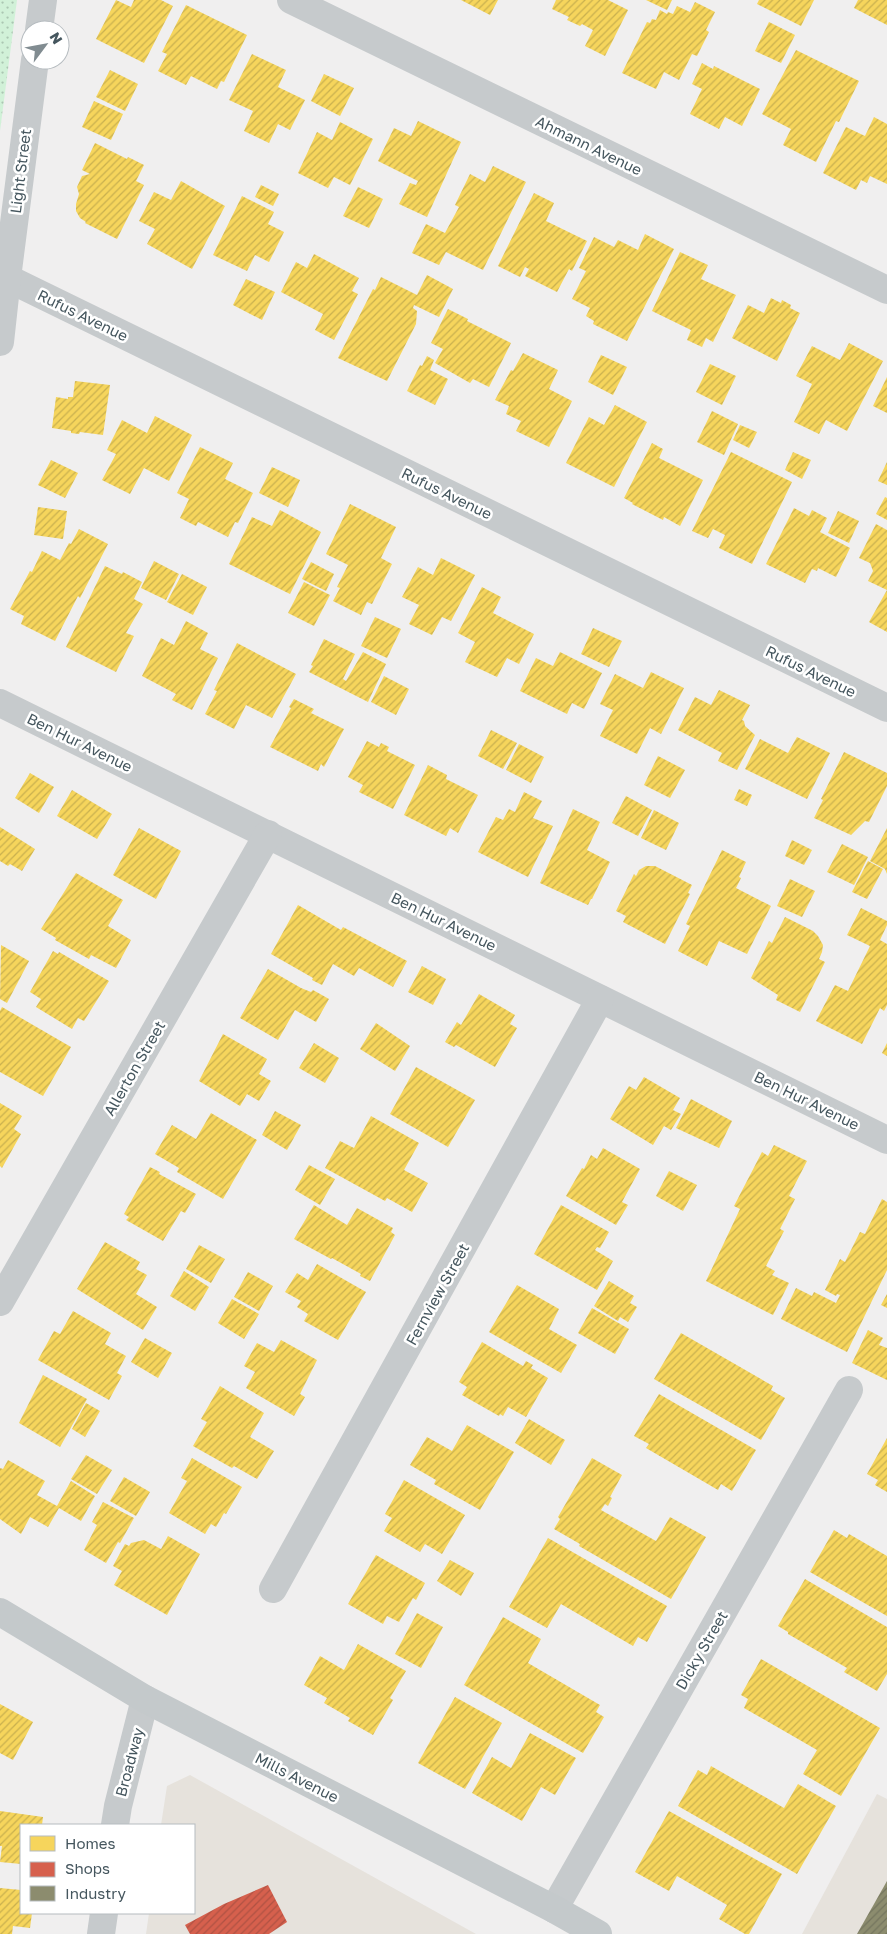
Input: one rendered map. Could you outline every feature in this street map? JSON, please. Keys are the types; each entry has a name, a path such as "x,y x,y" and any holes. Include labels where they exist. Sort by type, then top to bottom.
{"main road":[{"name":"Mills Avenue","path":"0,1612 145,1699 554,1909 598,1934"}],"street":[{"path":"40,20 43,0"},
{"name":"Ahmann Avenue","path":"292,0 887,290"},
{"name":"Light Street","path":"0,342 6,278 34,70"},
{"name":"Rufus Avenue","path":"6,278 887,708"},
{"name":"Ben Hur Avenue","path":"0,703 887,1140"},
{"name":"Allerton Street","path":"0,1302 268,834"},
{"name":"Fernview Street","path":"273,1588 600,999"},
{"name":"Dicky Street","path":"554,1909 849,1390"},
{"name":"Broadway","path":"115,1824 145,1699"},
{"path":"101,1934 104,1914"}],"shaded area":[{"path":"190,1775 476,1934 146,1934 149,1914 195,1914 195,1824 161,1824 167,1786"},
{"path":"877,1794 887,1799 887,1934 802,1934"}],"green space":[{"path":"0,0 17,0 0,131"}],"building: Homes":[{"path":"116,0 131,7 134,0 161,0 173,6 144,63 96,39"},
{"path":"461,0 498,0 490,15"},
{"path":"556,0 608,0 628,10 605,56 585,46 593,30 582,24 580,26 567,20 569,17 552,9"},
{"path":"646,0 672,0 667,10"},
{"path":"759,0 814,0 801,26 757,4"},
{"path":"858,0 887,0 887,25 854,8"},
{"path":"695,2 715,12 706,30 709,32 697,56 692,54 679,80 664,72 656,89 622,73 647,22 650,23 652,19 656,20 660,10 667,14 668,12 673,14 677,6 690,12"},
{"path":"186,5 247,35 224,82 221,81 217,89 191,76 186,85 158,71 167,54 162,52"},
{"path":"769,22 795,35 781,63 755,51"},
{"path":"796,50 859,81 839,122 836,121 816,162 783,145 791,129 762,114"},
{"path":"252,54 286,70 278,87 305,100 290,130 278,124 269,143 244,131 253,111 229,100"},
{"path":"702,63 713,69 714,66 760,89 742,126 725,117 719,129 690,114 702,89 692,84"},
{"path":"110,70 138,84 125,111 96,97"},
{"path":"324,74 354,88 340,116 311,101"},
{"path":"94,101 123,114 111,140 82,127"},
{"path":"874,117 887,124 887,184 870,176 867,183 861,180 856,190 823,173 846,127 865,136"},
{"path":"418,121 461,142 427,217 399,204 410,183 416,185 418,181 378,161 394,128 411,136"},
{"path":"340,122 373,139 350,185 334,177 328,188 298,173 317,132 332,140"},
{"path":"95,143 144,165 136,181 144,185 117,239 85,223 76,211 79,194 77,187 82,176 90,174 82,170"},
{"path":"493,166 526,182 483,270 446,252 439,265 412,253 426,224 445,233 459,207 455,205 470,174 485,182"},
{"path":"181,181 225,206 192,269 147,244 155,229 139,221 154,192 171,200"},
{"path":"261,185 279,194 273,206 255,197"},
{"path":"358,187 383,199 369,228 343,216"},
{"path":"534,193 554,203 546,221 587,241 572,271 569,269 557,292 525,276 529,269 525,267 520,277 498,266"},
{"path":"242,196 274,212 268,224 284,232 269,262 255,255 247,271 213,255"},
{"path":"645,234 674,249 627,341 593,324 594,321 586,316 590,308 572,299 586,271 579,268 594,237 614,247 618,240 638,250"},
{"path":"680,252 708,265 701,279 736,295 713,342 706,338 702,347 687,340 691,330 652,311"},
{"path":"314,254 359,278 352,291 358,294 334,340 315,330 323,314 281,292 296,262 307,268"},
{"path":"427,275 453,289 439,317 414,305 413,308 417,311 416,324 387,381 338,358 381,277 417,295"},
{"path":"246,279 275,292 262,320 233,305"},
{"path":"771,298 781,303 782,300 791,305 790,308 800,313 777,361 732,338 748,305 764,313"},
{"path":"448,309 468,319 467,321 511,343 489,387 473,379 470,383 435,363 443,349 431,343"},
{"path":"849,343 883,361 847,431 826,420 819,434 794,422 812,384 796,376 812,346 840,360"},
{"path":"523,353 558,370 549,389 572,401 549,447 516,431 521,421 506,414 509,406 495,400 511,370 513,371"},
{"path":"601,355 627,367 613,395 588,382"},
{"path":"427,356 434,360 430,370 448,379 435,405 407,391 420,365 422,366"},
{"path":"710,364 736,376 722,405 696,392"},
{"path":"887,377 887,413 873,406"},
{"path":"75,381 110,385 103,435 80,432 79,434 71,433 71,431 52,428 56,397 68,399 68,397 73,397"},
{"path":"615,405 647,422 614,487 566,463 589,417 604,425"},
{"path":"712,411 738,424 724,455 697,442"},
{"path":"155,416 192,435 169,481 144,468 130,494 102,480 116,454 107,450 122,420 147,433"},
{"path":"740,425 757,432 749,448 733,440"},
{"path":"652,443 663,449 659,458 703,480 680,526 664,517 663,520 624,498"},
{"path":"200,447 233,463 225,479 253,493 238,523 235,522 228,537 198,522 196,526 180,518 189,499 177,493"},
{"path":"731,452 792,482 752,564 719,548 725,535 713,529 708,538 692,531"},
{"path":"793,452 811,460 802,479 785,470"},
{"path":"51,460 78,473 65,498 38,485"},
{"path":"887,462 887,485 878,481"},
{"path":"272,467 300,480 288,507 259,493"},
{"path":"885,497 887,498 887,520 876,514"},
{"path":"350,504 396,527 381,558 392,564 372,604 367,602 361,615 333,601 340,588 337,587 348,565 326,554"},
{"path":"38,507 67,511 63,539 34,535"},
{"path":"794,508 809,516 812,510 827,518 820,532 850,548 836,577 818,568 817,571 812,569 805,583 766,564"},
{"path":"280,510 321,532 290,594 229,564 252,517 272,526"},
{"path":"838,511 859,521 849,543 828,533"},
{"path":"876,524 887,530 887,590 868,581 873,571 870,563 859,558"},
{"path":"79,529 108,544 55,641 21,624 24,616 10,609 42,551 60,560"},
{"path":"441,558 475,575 451,621 442,617 432,635 409,624 419,605 402,597 418,567 433,575"},
{"path":"154,561 179,574 166,600 141,588"},
{"path":"311,562 334,574 326,591 302,579"},
{"path":"105,566 122,574 123,572 142,582 134,599 143,604 126,633 134,636 116,672 66,647"},
{"path":"182,574 207,587 193,615 167,602"},
{"path":"304,582 330,595 314,626 288,613"},
{"path":"482,587 501,597 493,613 534,634 519,664 507,658 497,677 465,662 475,642 458,633"},
{"path":"887,590 887,632 869,622"},
{"path":"375,617 401,629 387,658 361,646"},
{"path":"186,621 208,633 200,649 218,658 192,710 172,700 176,694 142,676 161,638 174,645"},
{"path":"593,628 622,641 609,667 581,654"},
{"path":"324,639 355,654 343,679 346,681 363,652 386,664 368,702 309,672"},
{"path":"237,643 296,674 272,718 246,705 234,729 205,714 217,691 214,690"},
{"path":"560,652 602,673 584,709 572,703 567,714 520,691 536,658 553,666"},
{"path":"651,672 684,688 661,734 650,728 637,754 600,736 613,710 600,704 615,674 643,688"},
{"path":"384,676 409,689 396,715 371,702"},
{"path":"719,690 750,705 742,720 745,726 755,735 737,770 718,761 722,753 678,730 695,697 711,705"},
{"path":"294,699 314,709 311,713 344,729 324,767 321,764 318,771 270,747"},
{"path":"491,730 517,743 503,769 478,756"},
{"path":"797,737 830,753 807,799 745,769 760,739 788,753"},
{"path":"367,741 379,747 381,743 389,747 387,751 415,765 393,809 359,792 363,785 348,777"},
{"path":"519,744 544,757 531,783 506,770"},
{"path":"844,752 887,773 887,786 869,822 865,821 851,835 814,818"},
{"path":"658,756 685,770 670,798 644,785"},
{"path":"428,765 447,775 446,779 478,795 458,833 450,828 446,836 404,815"},
{"path":"30,773 54,787 39,813 15,798"},
{"path":"739,789 752,795 747,806 734,800"},
{"path":"72,790 112,814 97,839 57,816"},
{"path":"524,792 542,801 533,818 553,826 528,877 478,852 496,817 503,820 509,809 515,812"},
{"path":"626,796 652,810 638,836 612,823"},
{"path":"573,809 600,822 587,850 610,862 588,905 540,883"},
{"path":"654,810 679,823 666,850 641,838"},
{"path":"0,827 35,849 22,871 0,861"},
{"path":"139,828 181,851 156,899 113,875"},
{"path":"887,828 887,874 885,869 870,861"},
{"path":"792,840 812,850 804,865 785,856"},
{"path":"842,844 868,857 854,885 827,872"},
{"path":"722,850 746,862 736,888 771,906 747,954 719,941 707,966 678,951 690,926 686,924"},
{"path":"868,861 883,869 867,899 852,892"},
{"path":"646,866 655,866 692,885 688,893 690,894 665,944 623,922 626,916 616,911 634,874 636,876 639,870"},
{"path":"76,873 123,900 108,926 131,940 116,968 91,955 89,959 55,940 56,938 41,929"},
{"path":"790,879 815,891 802,917 777,906"},
{"path":"298,905 341,930 343,927 407,961 393,987 359,968 354,976 333,964 322,985 271,954"},
{"path":"861,908 887,921 880,940 887,944 887,1005 884,1011 880,1008 862,1044 816,1021 835,985 848,991 870,946 847,935"},
{"path":"785,917 813,931 823,945 819,959 825,962 800,1012 776,1000 778,995 751,978 769,941 772,943"},
{"path":"1,945 29,961 7,1003 0,999"},
{"path":"53,951 58,954 59,952 109,981 84,1021 78,1018 72,1029 36,1007 41,999 30,992"},
{"path":"422,966 446,979 433,1005 408,992"},
{"path":"268,969 301,988 311,992 313,990 329,999 316,1022 295,1010 278,1040 240,1018"},
{"path":"479,994 515,1015 510,1024 517,1028 495,1067 456,1045 454,1047 445,1042 457,1022 461,1025"},
{"path":"2,1007 71,1047 43,1096 0,1072 0,1011"},
{"path":"376,1023 410,1046 395,1071 360,1049"},
{"path":"223,1034 267,1059 259,1074 271,1081 259,1101 247,1094 240,1106 199,1081"},
{"path":"314,1043 339,1058 325,1083 299,1068"},
{"path":"887,1043 887,1056 882,1053"},
{"path":"416,1067 475,1100 448,1147 390,1114"},
{"path":"644,1077 680,1098 673,1110 681,1114 671,1130 664,1126 653,1145 610,1119 629,1086 636,1090"},
{"path":"691,1099 732,1121 719,1148 676,1128"},
{"path":"0,1103 22,1116 14,1129 21,1134 2,1168 0,1166"},
{"path":"275,1111 301,1125 287,1150 262,1135"},
{"path":"211,1113 257,1140 223,1199 177,1172 179,1168 155,1154 172,1125 196,1139"},
{"path":"371,1116 419,1143 404,1170 428,1183 412,1212 387,1198 385,1201 325,1168 340,1141 354,1148"},
{"path":"774,1145 807,1161 789,1196 795,1199 780,1229 784,1231 766,1266 775,1271 772,1275 789,1283 773,1315 706,1281 740,1209 734,1206 762,1152 768,1156"},
{"path":"603,1148 640,1169 622,1202 628,1205 616,1225 566,1196 591,1155 597,1159"},
{"path":"309,1165 335,1179 320,1205 295,1190"},
{"path":"150,1167 196,1194 185,1213 181,1211 163,1241 126,1220 129,1217 124,1214"},
{"path":"669,1171 697,1185 683,1211 656,1196"},
{"path":"882,1199 887,1202 887,1270 847,1352 781,1319 796,1288 812,1296 814,1292 836,1303 840,1295 837,1294 836,1296 825,1290 840,1259 845,1262 860,1232 865,1234"},
{"path":"314,1205 347,1225 357,1208 393,1228 391,1232 395,1235 370,1281 360,1276 361,1274 294,1239"},
{"path":"561,1205 609,1232 600,1248 597,1247 595,1250 613,1261 597,1290 534,1254"},
{"path":"105,1242 140,1262 136,1269 147,1275 136,1294 157,1307 143,1330 77,1289"},
{"path":"199,1245 225,1259 211,1283 186,1269"},
{"path":"317,1264 366,1292 338,1340 304,1321 308,1314 297,1307 301,1301 285,1292 297,1273 308,1280"},
{"path":"184,1271 209,1287 195,1311 170,1296"},
{"path":"248,1272 273,1286 259,1311 234,1297"},
{"path":"609,1281 634,1296 630,1303 637,1307 628,1322 620,1317 618,1321 594,1306"},
{"path":"517,1285 559,1309 549,1329 577,1345 561,1373 489,1332"},
{"path":"887,1294 887,1308 881,1305"},
{"path":"232,1299 259,1314 244,1339 218,1323"},
{"path":"592,1308 629,1329 615,1354 578,1333"},
{"path":"73,1311 111,1333 105,1344 126,1356 117,1373 122,1376 109,1400 38,1360 54,1331 60,1334"},
{"path":"868,1330 883,1338 879,1345 887,1348 887,1380 852,1363"},
{"path":"681,1333 773,1386 771,1390 785,1398 761,1440 654,1379"},
{"path":"145,1338 172,1353 158,1378 131,1362"},
{"path":"281,1340 317,1360 300,1394 305,1397 294,1416 246,1388 255,1372 244,1366 257,1343 274,1352"},
{"path":"482,1342 523,1366 526,1361 533,1365 531,1368 548,1378 526,1417 508,1407 503,1416 500,1414 499,1416 462,1395 467,1387 459,1382"},
{"path":"43,1375 87,1399 60,1447 19,1423"},
{"path":"220,1386 264,1413 250,1437 274,1451 257,1479 234,1466 232,1468 193,1446 207,1422 201,1419"},
{"path":"659,1394 756,1450 732,1491 721,1484 718,1490 646,1448 649,1444 634,1436"},
{"path":"86,1403 100,1411 85,1437 72,1429"},
{"path":"529,1419 565,1440 551,1465 515,1443"},
{"path":"467,1425 514,1452 480,1510 434,1484 436,1480 410,1465 427,1437 452,1451"},
{"path":"887,1438 887,1492 875,1485 878,1480 867,1474"},
{"path":"86,1455 112,1470 97,1494 71,1479"},
{"path":"192,1458 242,1487 216,1527 211,1524 205,1534 169,1513 187,1481 181,1478"},
{"path":"592,1458 622,1475 610,1497 612,1498 608,1506 605,1504 601,1510 656,1541 670,1517 706,1537 671,1599 579,1546 580,1544 554,1529 560,1519 558,1517"},
{"path":"8,1460 45,1481 37,1495 57,1506 71,1481 95,1496 81,1521 59,1508 48,1527 30,1517 21,1534 0,1519 0,1468 3,1469"},
{"path":"124,1477 150,1492 136,1516 110,1501"},
{"path":"404,1480 465,1515 442,1554 425,1544 420,1552 384,1531 392,1518 385,1514"},
{"path":"103,1502 134,1518 106,1563 84,1550 97,1525 92,1522"},
{"path":"834,1530 847,1538 849,1534 887,1556 887,1616 810,1572"},
{"path":"168,1536 200,1554 167,1615 114,1585 122,1571 113,1566 125,1544 129,1546 131,1543 144,1540 161,1549"},
{"path":"548,1538 667,1606 647,1642 638,1637 633,1646 561,1604 547,1628 509,1607"},
{"path":"376,1555 425,1583 416,1600 413,1598 399,1622 387,1616 383,1624 348,1604"},
{"path":"450,1560 474,1573 461,1596 437,1581"},
{"path":"805,1579 887,1627 887,1674 877,1691 844,1672 847,1668 788,1634 788,1632 778,1626"},
{"path":"417,1613 443,1627 421,1668 395,1654"},
{"path":"503,1617 541,1639 528,1663 600,1705 596,1712 604,1717 583,1753 464,1685"},
{"path":"358,1644 406,1671 390,1698 393,1700 373,1735 348,1721 350,1718 324,1703 327,1698 304,1685 320,1656 344,1670"},
{"path":"761,1659 880,1728 841,1796 803,1774 817,1750 744,1708 748,1699 741,1695"},
{"path":"455,1697 502,1723 465,1789 418,1763"},
{"path":"0,1704 33,1722 13,1760 0,1753"},
{"path":"530,1733 576,1758 555,1795 541,1787 522,1821 472,1793 492,1757 511,1768"},
{"path":"711,1766 784,1808 798,1784 836,1806 797,1874 678,1806 698,1770 707,1775"},
{"path":"0,1811 43,1817 42,1824 20,1824 20,1864 0,1862 2,1846 0,1846"},
{"path":"669,1811 782,1874 749,1934 745,1934 719,1919 727,1905 677,1876 669,1891 635,1872"},
{"path":"0,1888 20,1890 20,1914 32,1914 30,1928 13,1926 12,1934 0,1934"}],"building: Shops":[{"path":"268,1885 287,1922 269,1934 190,1934 185,1925 224,1904"}],"building: Industry":[{"path":"887,1881 887,1934 857,1934"}]}
